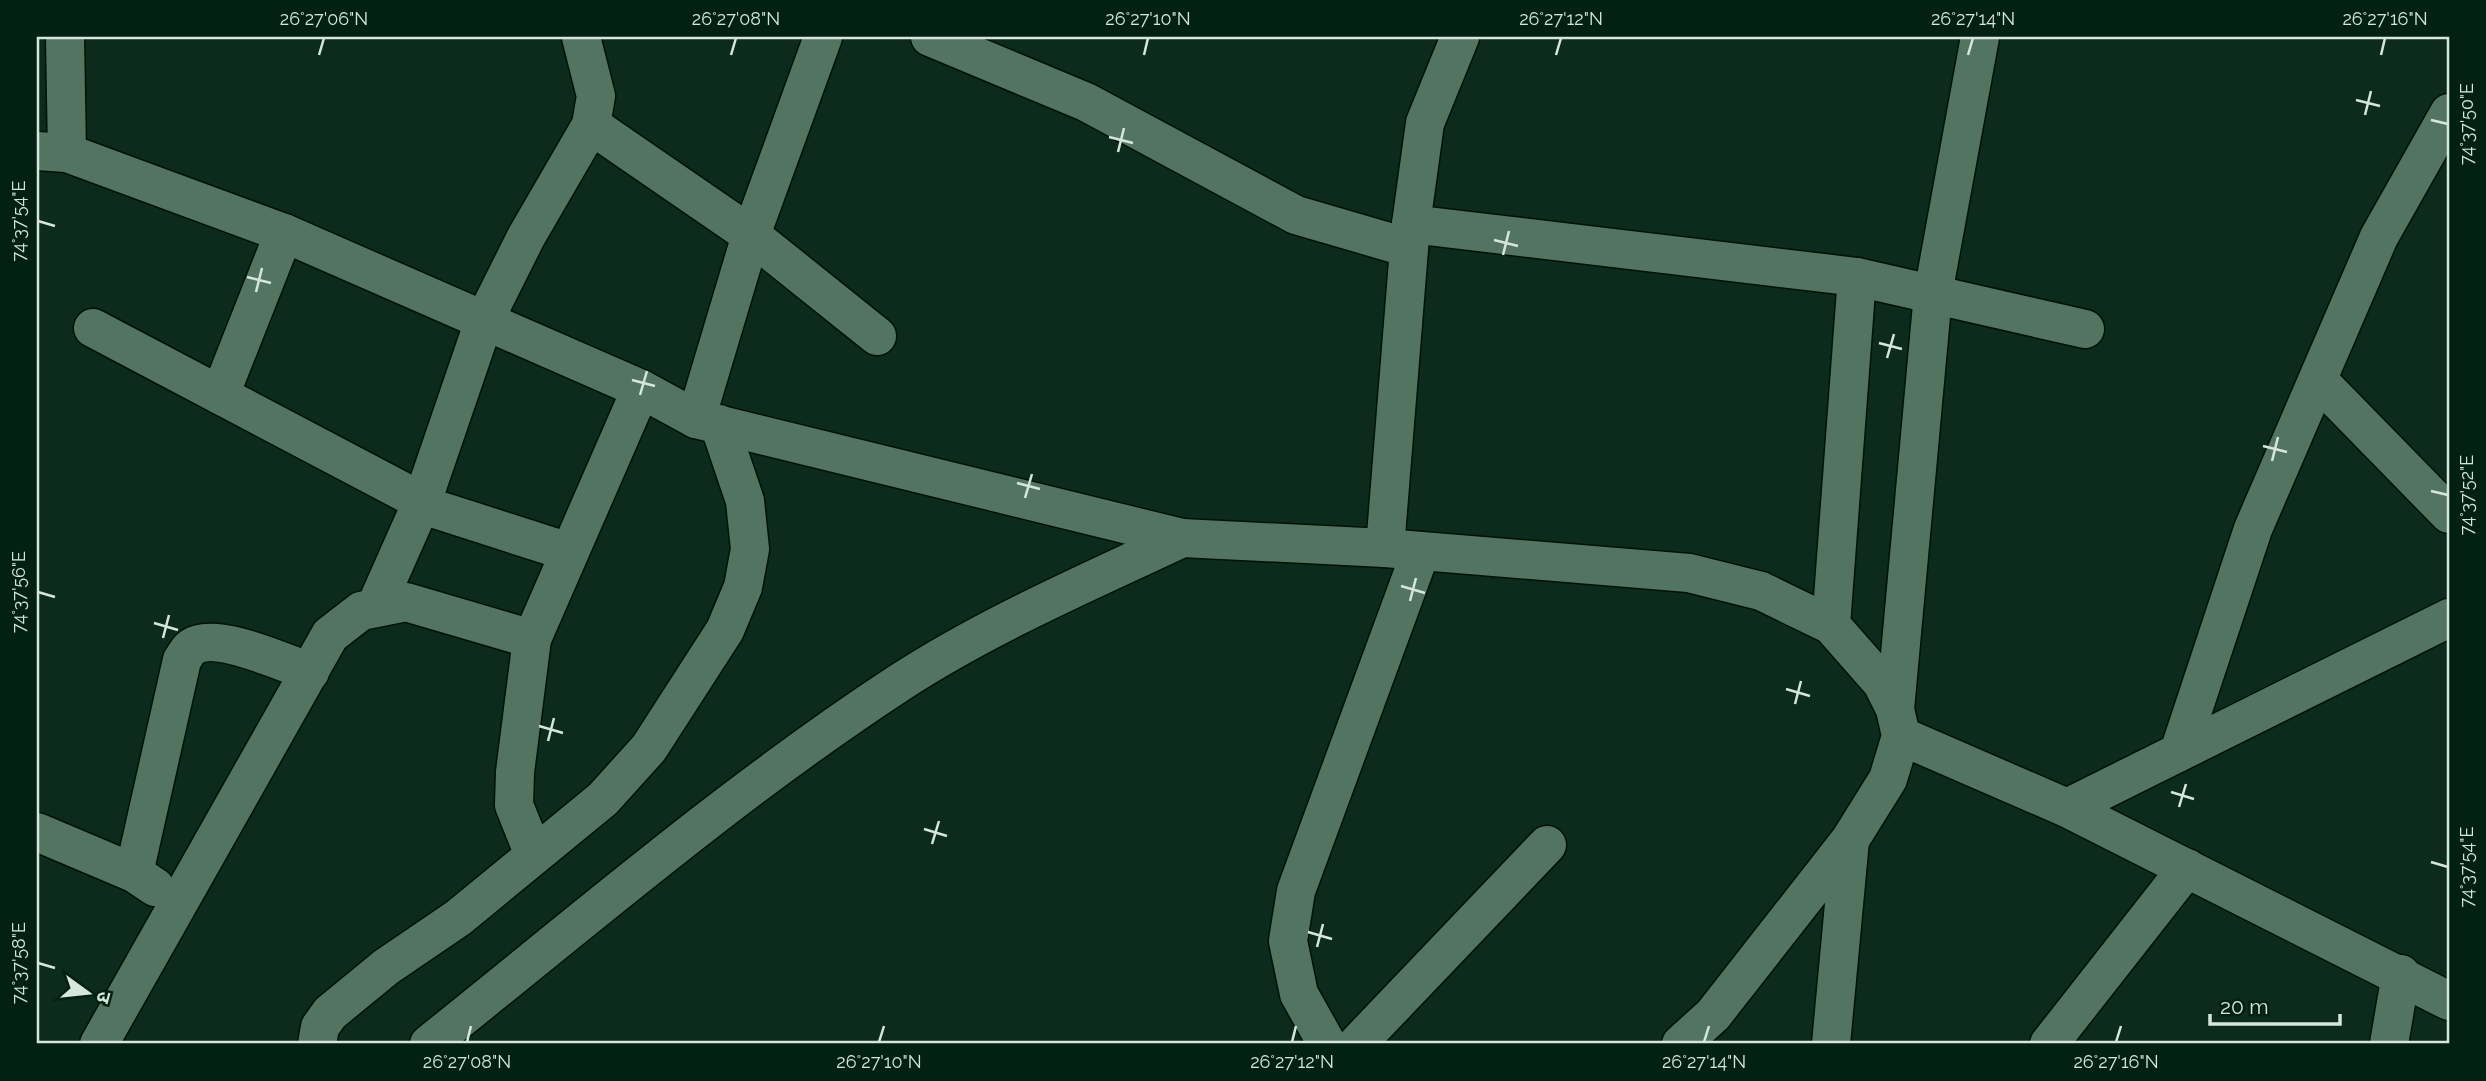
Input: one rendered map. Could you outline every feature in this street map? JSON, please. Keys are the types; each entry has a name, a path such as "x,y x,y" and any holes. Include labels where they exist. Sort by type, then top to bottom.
{"street":[{"path":"65,37 52,153 284,233 641,389 707,421 1182,538 1403,549 1689,573 1761,591 1831,625 1882,682 1898,723 2401,974 2449,1001"},
{"path":"375,608 422,502 484,321 526,237 591,125 596,96 582,37"},
{"path":"317,1044 320,1027 339,1005 386,967 458,918 603,799 649,748 725,630 743,587 750,549 745,501 707,421 751,235 823,37"},
{"path":"930,37 1086,102 1296,215 1410,236 1857,277 2085,328"},
{"path":"1327,1044 1298,994 1288,941 1296,891 1403,549 1410,236 1425,123 1460,37"},
{"path":"1681,1044 1711,1030 1850,840 1888,779 1898,723 1933,294 1987,41"},
{"path":"2179,752 2253,529 2379,237 2449,113"},
{"path":"591,125 751,235 877,336"},
{"path":"219,395 284,233"},
{"path":"1831,625 1857,277"},
{"path":"93,328 438,510 569,552"},
{"path":"2318,380 2449,514"},
{"path":"534,855 514,805 515,772 532,639 641,389"},
{"path":"432,1043 752,785 901,682 1024,612 1182,538"},
{"path":"99,1044 330,635 360,611 406,602 532,639"},
{"path":"2067,808 2449,618"},
{"path":"134,873 182,660 192,647 204,643 229,644 310,671"},
{"path":"37,832 134,873 179,902"},
{"path":"1831,1044 1850,840"},
{"path":"1357,1044 1547,845"},
{"path":"2049,1044 2187,869"},
{"path":"2389,1044 2401,974"}]}
